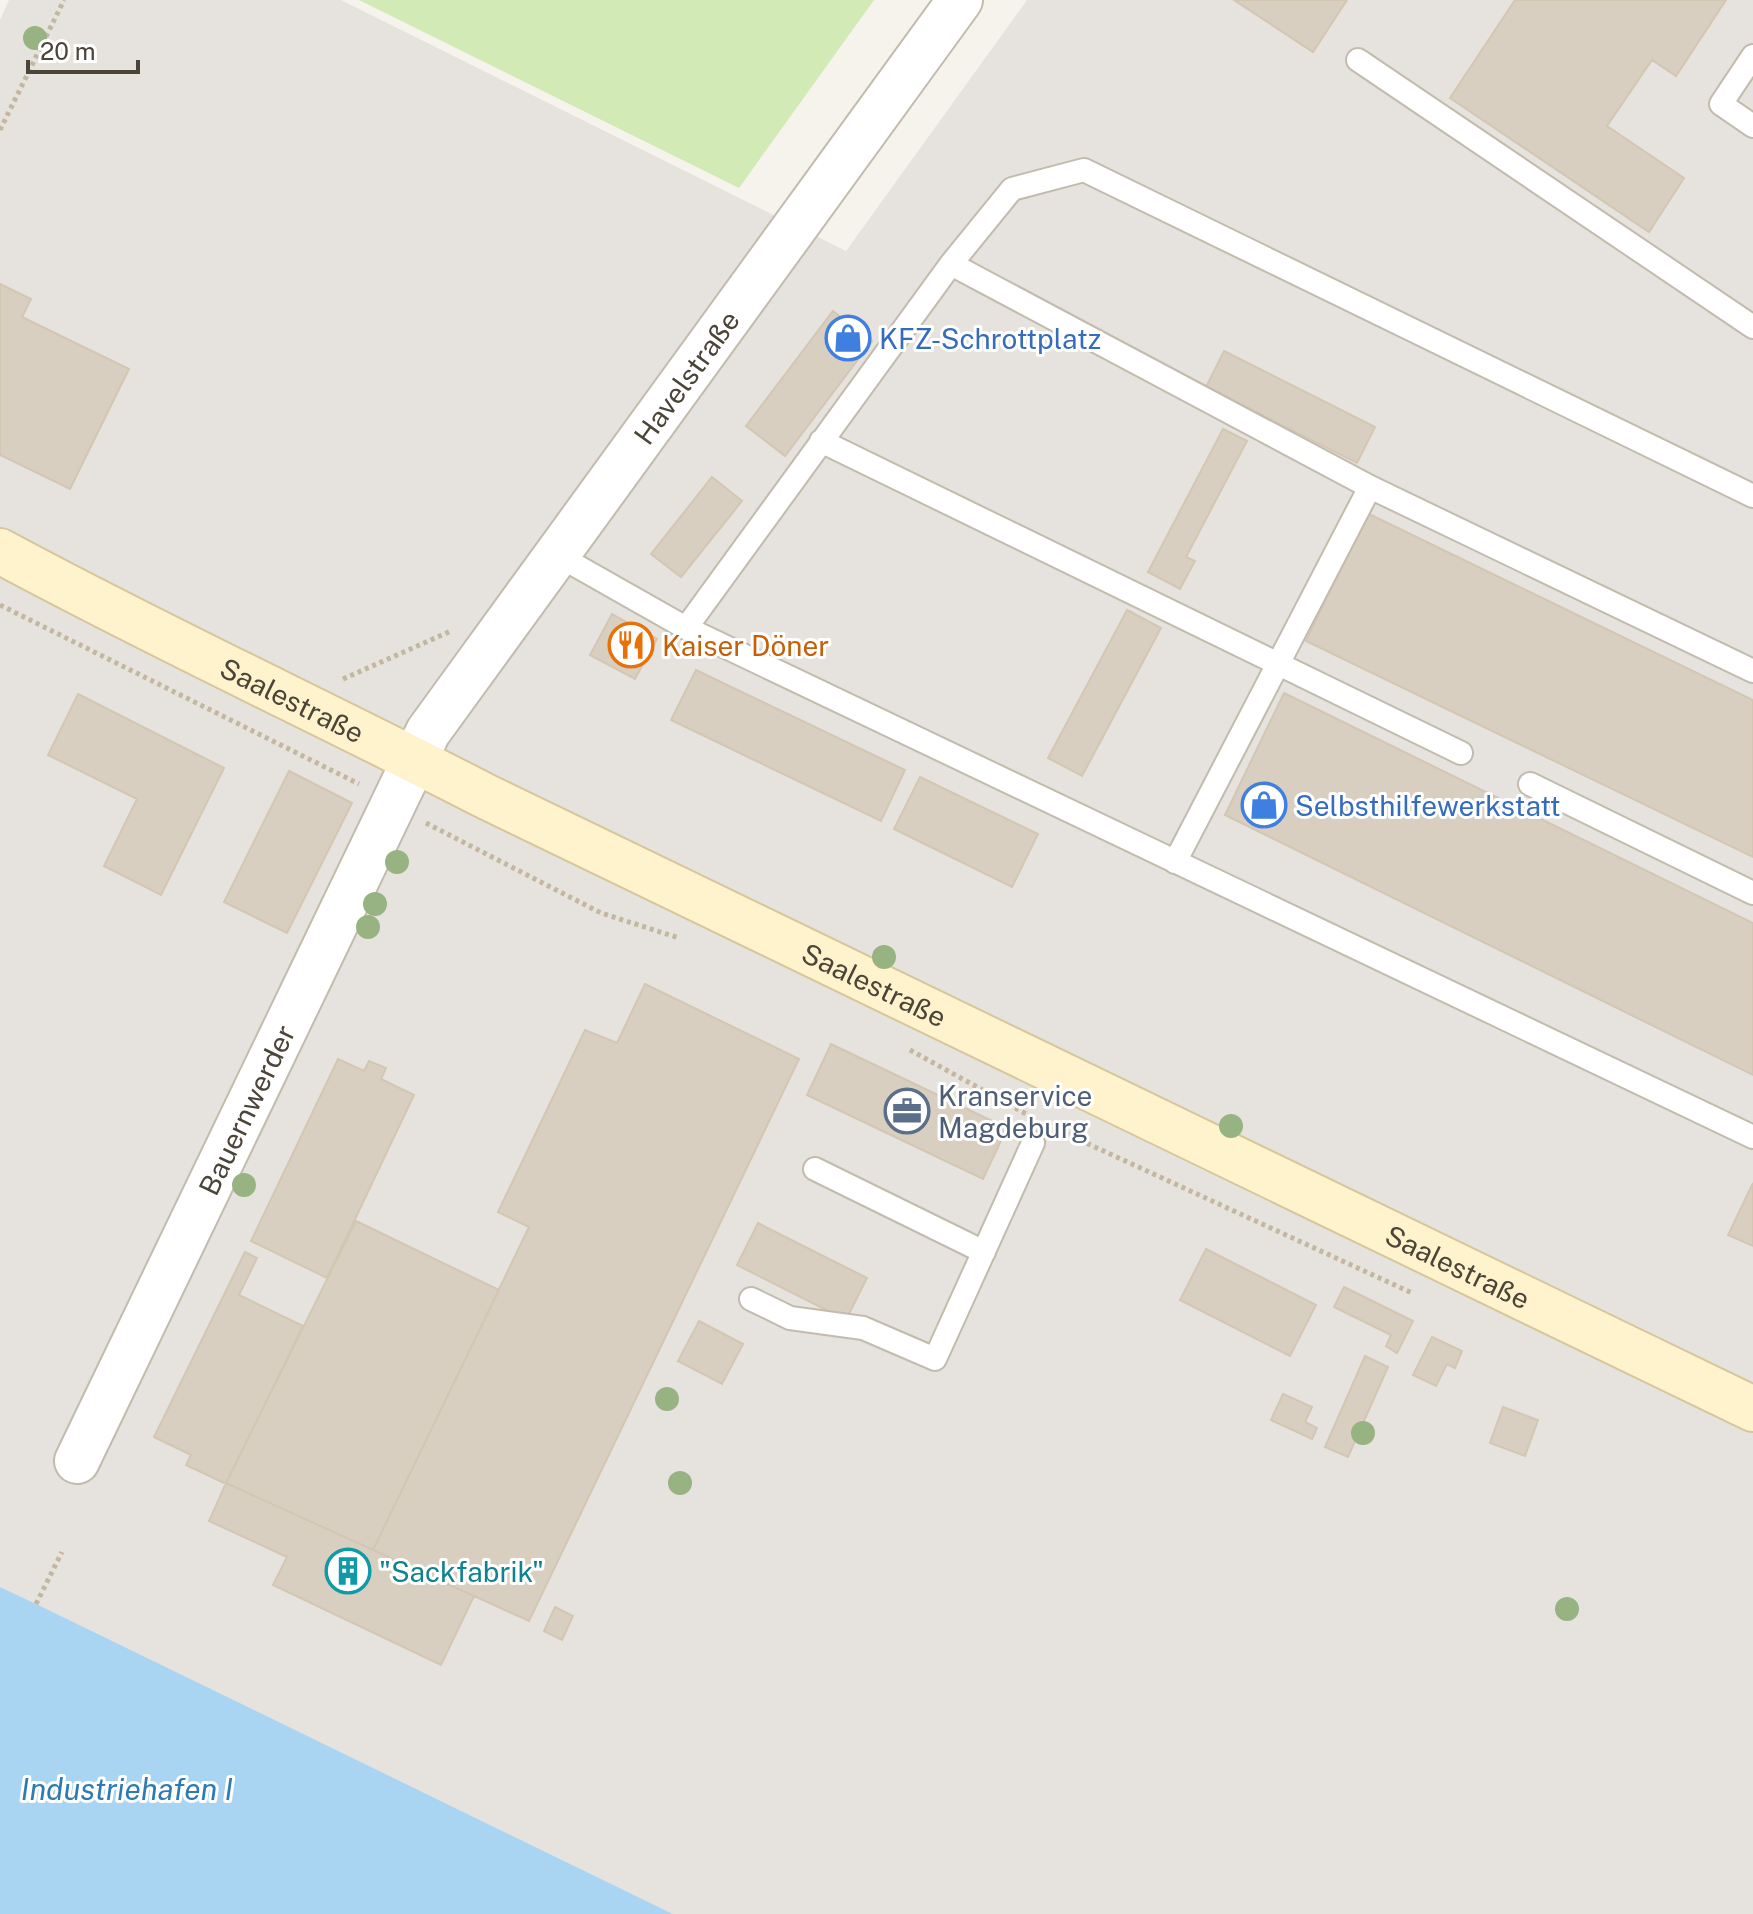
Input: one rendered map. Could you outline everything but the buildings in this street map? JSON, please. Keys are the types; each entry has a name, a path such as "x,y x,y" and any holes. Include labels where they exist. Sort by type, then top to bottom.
{"main road":[{"name":"Saalestraße","path":"0,551 145,629 413,757 498,802 800,945 1753,1409"}],"street":[{"name":"Havelstraße","path":"413,757 960,0"},
{"name":"Bauernwerder","path":"77,1461 413,757"}],"lane":[{"path":"1753,56 1721,104 1753,126"},
{"path":"1358,60 1753,327"},
{"path":"686,628 951,264 1012,189 1084,170 1753,496"},
{"path":"951,264 1370,487 1753,671"},
{"path":"821,441 1461,753"},
{"path":"1175,862 1370,487"},
{"path":"559,556 686,628 1753,1137"},
{"path":"1530,784 1753,893"},
{"path":"751,1299 790,1318 863,1328 935,1359 1038,1133"},
{"path":"815,1169 984,1252"}],"path":[{"path":"0,130 64,0"},
{"name":"Saalestraße","path":"0,605 368,788"},
{"name":"Saalestraße","path":"342,679 454,630 488,651"},
{"path":"423,821 444,836 601,913 682,938"},
{"name":"Saalestraße","path":"909,1049 1038,1133"},
{"name":"Saalestraße","path":"1057,1129 1417,1295"},
{"path":"36,1604 62,1552"}],"shaded area":[{"path":"9,0 341,0 846,251 1027,0 1753,0 1753,1914 673,1914 0,1587 0,20"}],"green space":[{"path":"359,0 874,0 739,188"}],"water":[{"name":"Industriehafen I","path":"0,1587 36,1604 673,1914 0,1914"}],"place":[{"name":"KFZ-Schrottplatz","path":"848,338"},
{"name":"Kaiser Döner","path":"631,645"},
{"name":"Selbsthilfewerkstatt","path":"1264,805"},
{"name":"Kranservice Magdeburg","path":"907,1111"},
{"name":"\"Sackfabrik\"","path":"348,1571"}]}
